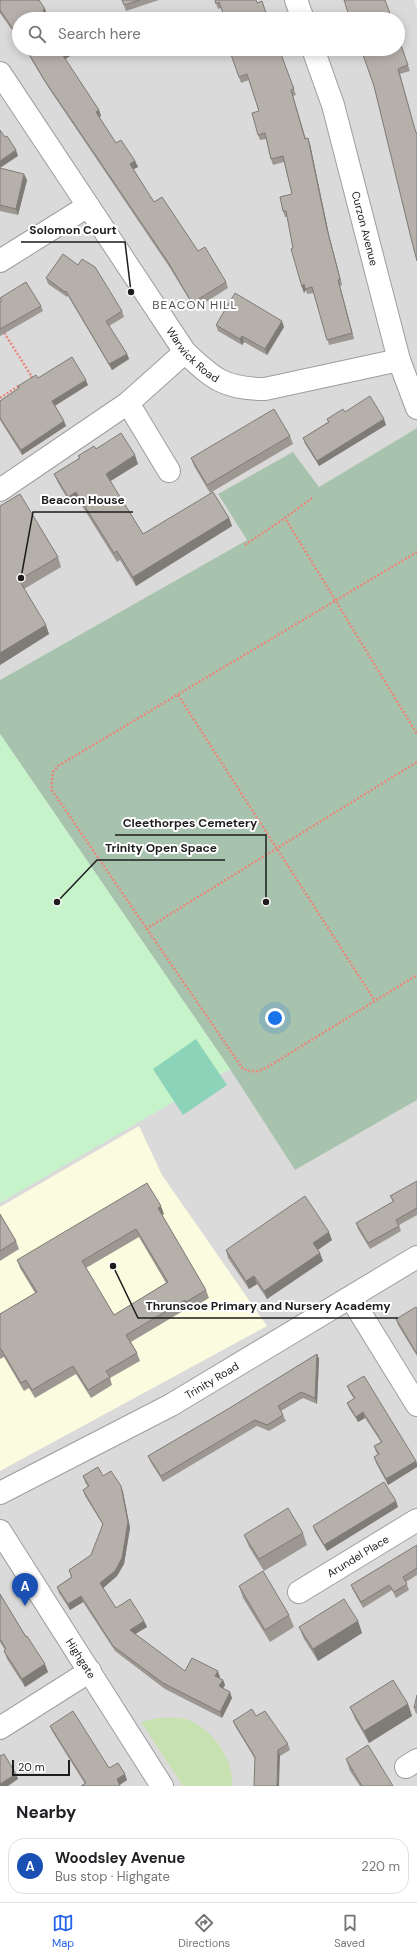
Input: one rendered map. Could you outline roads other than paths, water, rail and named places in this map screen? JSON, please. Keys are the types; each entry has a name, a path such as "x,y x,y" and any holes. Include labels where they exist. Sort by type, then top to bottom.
{"street":[{"path":"296,0 300,12"},
{"name":"Curzon Avenue","path":"315,56 332,105 399,360 417,408"},
{"name":"Warwick Road","path":"0,73 185,352 207,373 227,385 247,389 265,390 399,360"},
{"path":"0,261 88,206"},
{"path":"0,490 128,403 185,352"},
{"path":"128,403 169,471"},
{"name":"Trinity Road","path":"0,1493 171,1405 417,1258"},
{"path":"351,1298 417,1406"},
{"name":"Arundel Place","path":"299,1592 417,1520"},
{"name":"Highgate","path":"0,1531 162,1786"},
{"path":"0,1728 90,1671"}],"place":[{"name":"Solomon Court","path":"131,292"},
{"name":"Beacon House","path":"21,578"},
{"name":"Trinity Open Space","path":"57,902"},
{"name":"Cleethorpes Cemetery","path":"266,902"},
{"name":"Thrunscoe Primary and Nursery Academy","path":"113,1266"},
{"name":"Woodsley Avenue","path":"25,1606"}],"district":[{"name":"BEACON HILL","path":"195,305"}]}
